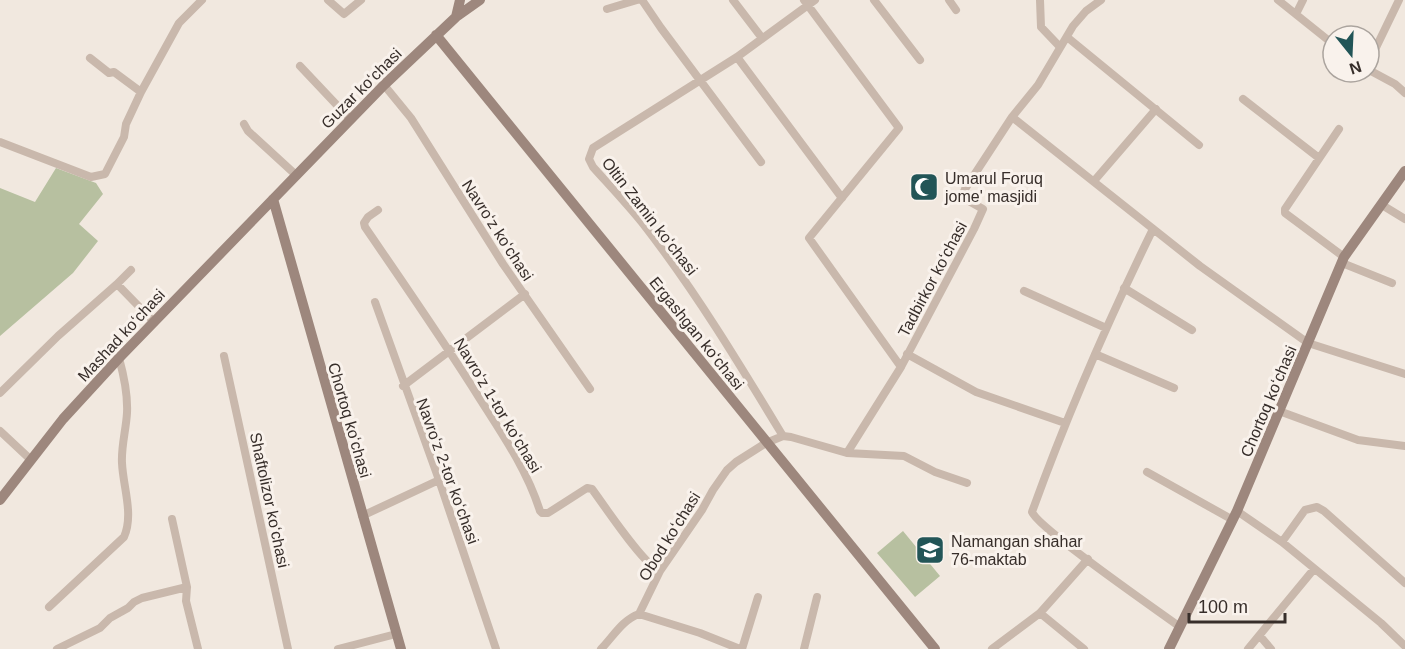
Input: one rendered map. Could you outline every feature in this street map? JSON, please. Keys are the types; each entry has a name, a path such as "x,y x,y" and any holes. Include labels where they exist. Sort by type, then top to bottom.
{"street":[{"path":"0,142 91,177 99,177 109,170 141,92 179,23 202,0"},
{"path":"328,0 344,14 361,0"},
{"path":"456,17 460,0"},
{"path":"607,9 637,0"},
{"path":"642,0 761,162"},
{"path":"733,0 762,38"},
{"path":"700,81 737,57 806,3 815,0"},
{"path":"874,0 920,60"},
{"path":"949,0 957,10"},
{"path":"1040,0 1041,27 1060,47"},
{"name":"Tadbirkor koʻchasi","path":"847,453 901,367 983,209 968,200 963,194 965,189 1012,117 1038,84 1079,17 1101,0"},
{"path":"1278,0 1321,34"},
{"path":"1296,14 1303,0"},
{"path":"1381,38 1400,0"},
{"name":"Guzar koʻchasi","path":"273,199 384,85 475,1"},
{"path":"806,3 899,128 809,238 901,367"},
{"name":"Ergashgan koʻchasi","path":"436,36 935,649"},
{"path":"1066,37 1199,144"},
{"path":"737,57 842,198"},
{"path":"90,58 109,73 114,72 141,92"},
{"path":"300,66 350,119"},
{"path":"1381,76 1405,93"},
{"name":"Oltin Zamin koʻchasi","path":"700,81 593,148 590,153 590,163 643,224 681,276 742,368 783,436"},
{"name":"Navroʻz koʻchasi","path":"384,85 411,117 503,264 590,389"},
{"path":"1243,99 1319,158"},
{"path":"1094,181 1156,109"},
{"path":"1012,117 1200,266 1308,343 1405,374"},
{"path":"244,124 248,131 296,175"},
{"path":"1339,129 1285,209 1285,213 1343,260 1392,283"},
{"name":"Chortoq koʻchasi","path":"1169,649 1235,515 1343,260 1405,171"},
{"name":"Chortoq koʻchasi","path":"273,199 401,649"},
{"name":"Mashad koʻchasi","path":"0,500 30,459 119,358 273,199"},
{"path":"1382,205 1405,219"},
{"name":"Navroʻz 1-tor koʻchasi","path":"378,210 368,217 364,223 365,227 450,351 522,465 542,513 548,513 587,488 592,489 636,548 655,570 660,571"},
{"path":"1153,229 1124,288 1065,423 1032,512 1036,519 1180,627"},
{"path":"0,393 130,270"},
{"path":"117,284 154,322"},
{"path":"1124,288 1192,330"},
{"path":"1024,291 1106,328"},
{"path":"404,386 525,294"},
{"name":"Navroʻz 2-tor koʻchasi","path":"375,302 439,480 496,649"},
{"path":"907,354 976,392 1065,423"},
{"path":"1095,354 1174,388"},
{"name":"Shaftolizor koʻchasi","path":"224,356 288,649"},
{"path":"49,607 124,537 126,531 127,498 122,464 127,411 126,385 119,358"},
{"path":"1279,411 1358,440 1405,446"},
{"path":"0,431 30,459"},
{"path":"766,443 783,436 847,453 904,456 935,472 967,483"},
{"name":"Obod koʻchasi","path":"603,648 621,625 639,614 660,571 727,470 766,443"},
{"path":"1147,472 1235,515 1282,542 1382,623 1405,646"},
{"path":"362,516 439,480"},
{"path":"1282,542 1305,510 1317,507 1405,584"},
{"path":"172,519 187,587 186,601 198,649"},
{"path":"992,649 1040,613 1088,559"},
{"path":"1248,649 1314,569"},
{"path":"57,649 100,628 142,598 187,587"},
{"path":"639,614 700,633 741,649 758,597"},
{"path":"804,649 817,597"},
{"path":"1040,613 1084,649"},
{"path":"338,649 396,634"},
{"path":"1260,636 1271,649"}],"green space":[{"path":"56,168 96,183 103,194 79,224 98,241 73,273 0,336 0,188 35,202"},
{"path":"903,531 940,576 915,597 877,553"}],"place":[{"name":"Umarul Foruq jome' masjidi","path":"924,187"},
{"name":"Namangan shahar 76-maktab","path":"930,550"}]}
